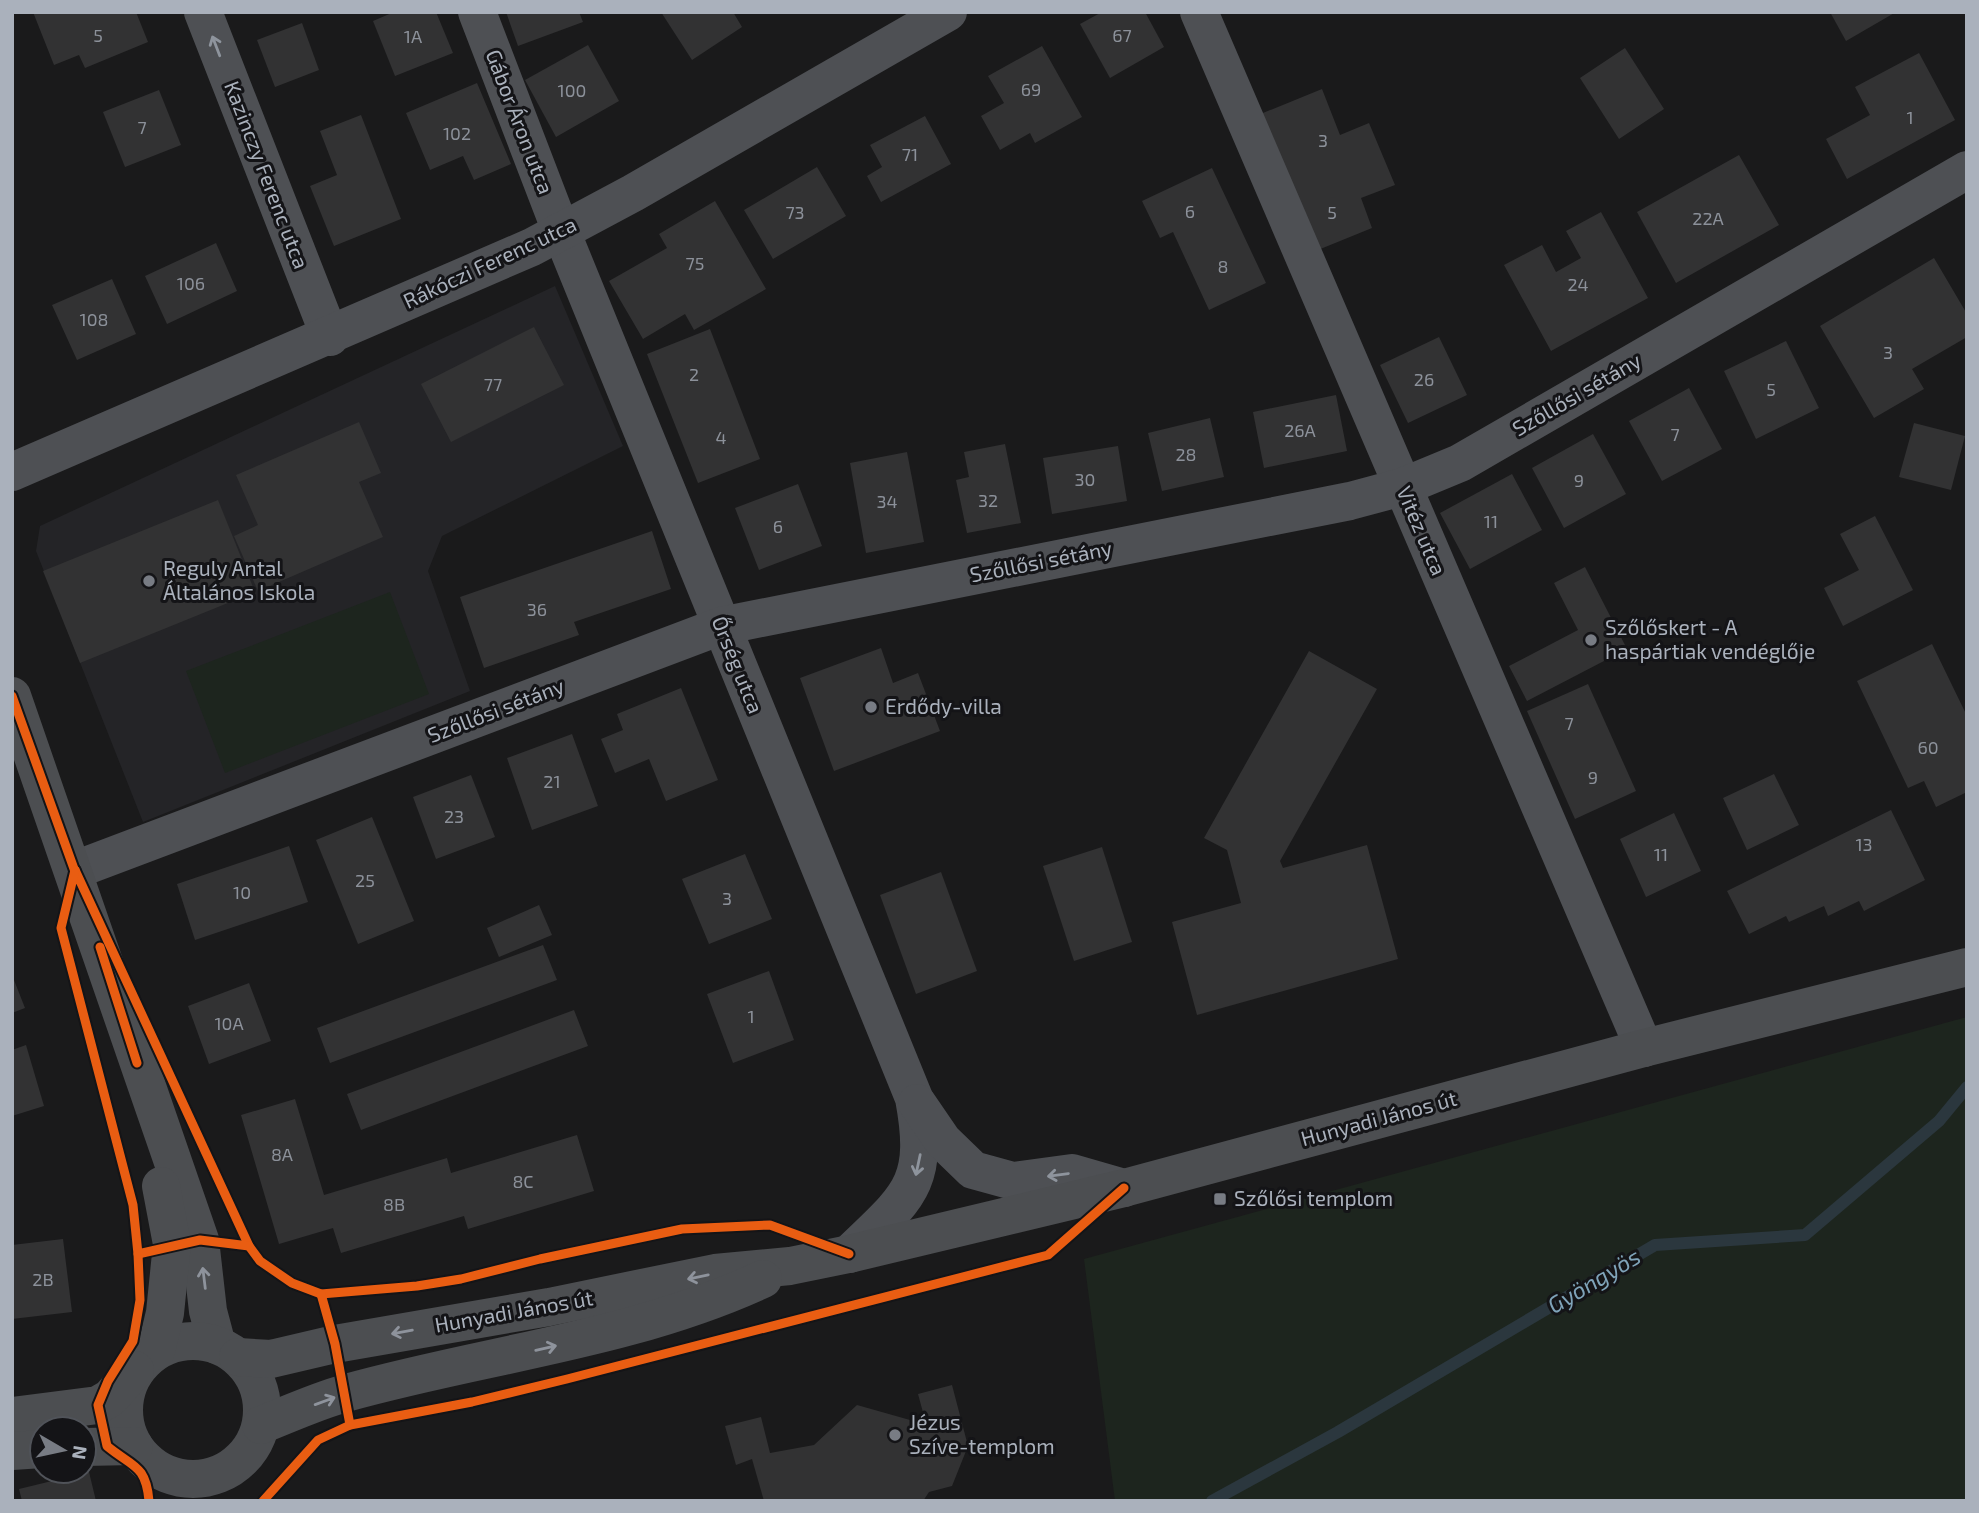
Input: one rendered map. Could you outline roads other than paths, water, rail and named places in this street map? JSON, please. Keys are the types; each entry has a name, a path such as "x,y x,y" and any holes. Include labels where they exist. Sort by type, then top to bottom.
{"street":[{"name":"Kazinczy Ferenc utca","path":"203,12 330,337"},
{"name":"Gábor Áron utca","path":"477,12 561,231"},
{"name":"Rákóczi Ferenc utca","path":"12,472 330,337 561,231 948,12"},
{"name":"Vitéz utca","path":"1199,12 1644,1048"},
{"name":"Szőllősi sétány","path":"75,870 721,626 1336,504 1402,487 1460,463 1967,170"},
{"name":"Őrség utca","path":"561,231 914,1098 943,1141 972,1170 1013,1181 1072,1173 1125,1188"},
{"path":"12,696 75,870 200,1240 208,1311 228,1351 259,1388 261,1425 256,1438 215,1488 190,1479 164,1486 134,1446 124,1414 130,1382 147,1359 165,1313 172,1244 138,1063"},
{"name":"Hunyadi János út","path":"228,1351 271,1359 335,1344 550,1307 715,1273 790,1266 849,1254 1125,1188 1644,1048 1967,967"},
{"name":"Őrség utca","path":"849,1254 890,1215 909,1190 920,1168 921,1136 914,1098"},
{"name":"Hunyadi János út","path":"261,1425 345,1394 558,1345 709,1304 790,1266"},
{"path":"12,1416 98,1405 110,1398 147,1359 186,1341 228,1351"},
{"path":"98,1447 134,1446"}],"waterway":[{"name":"Gyöngyös","path":"1212,1501 1338,1432 1655,1245 1805,1235 1939,1121 1967,1087"}],"place":[{"name":"Reguly Antal Általános Iskola","path":"149,581"},
{"name":"Szőlőskert - A haspártiak vendéglője","path":"1591,640"},
{"name":"Erdődy-villa","path":"871,707"},
{"name":"Szőlősi templom","path":"1220,1199"},
{"name":"Jézus Szíve-templom","path":"895,1435"}]}
